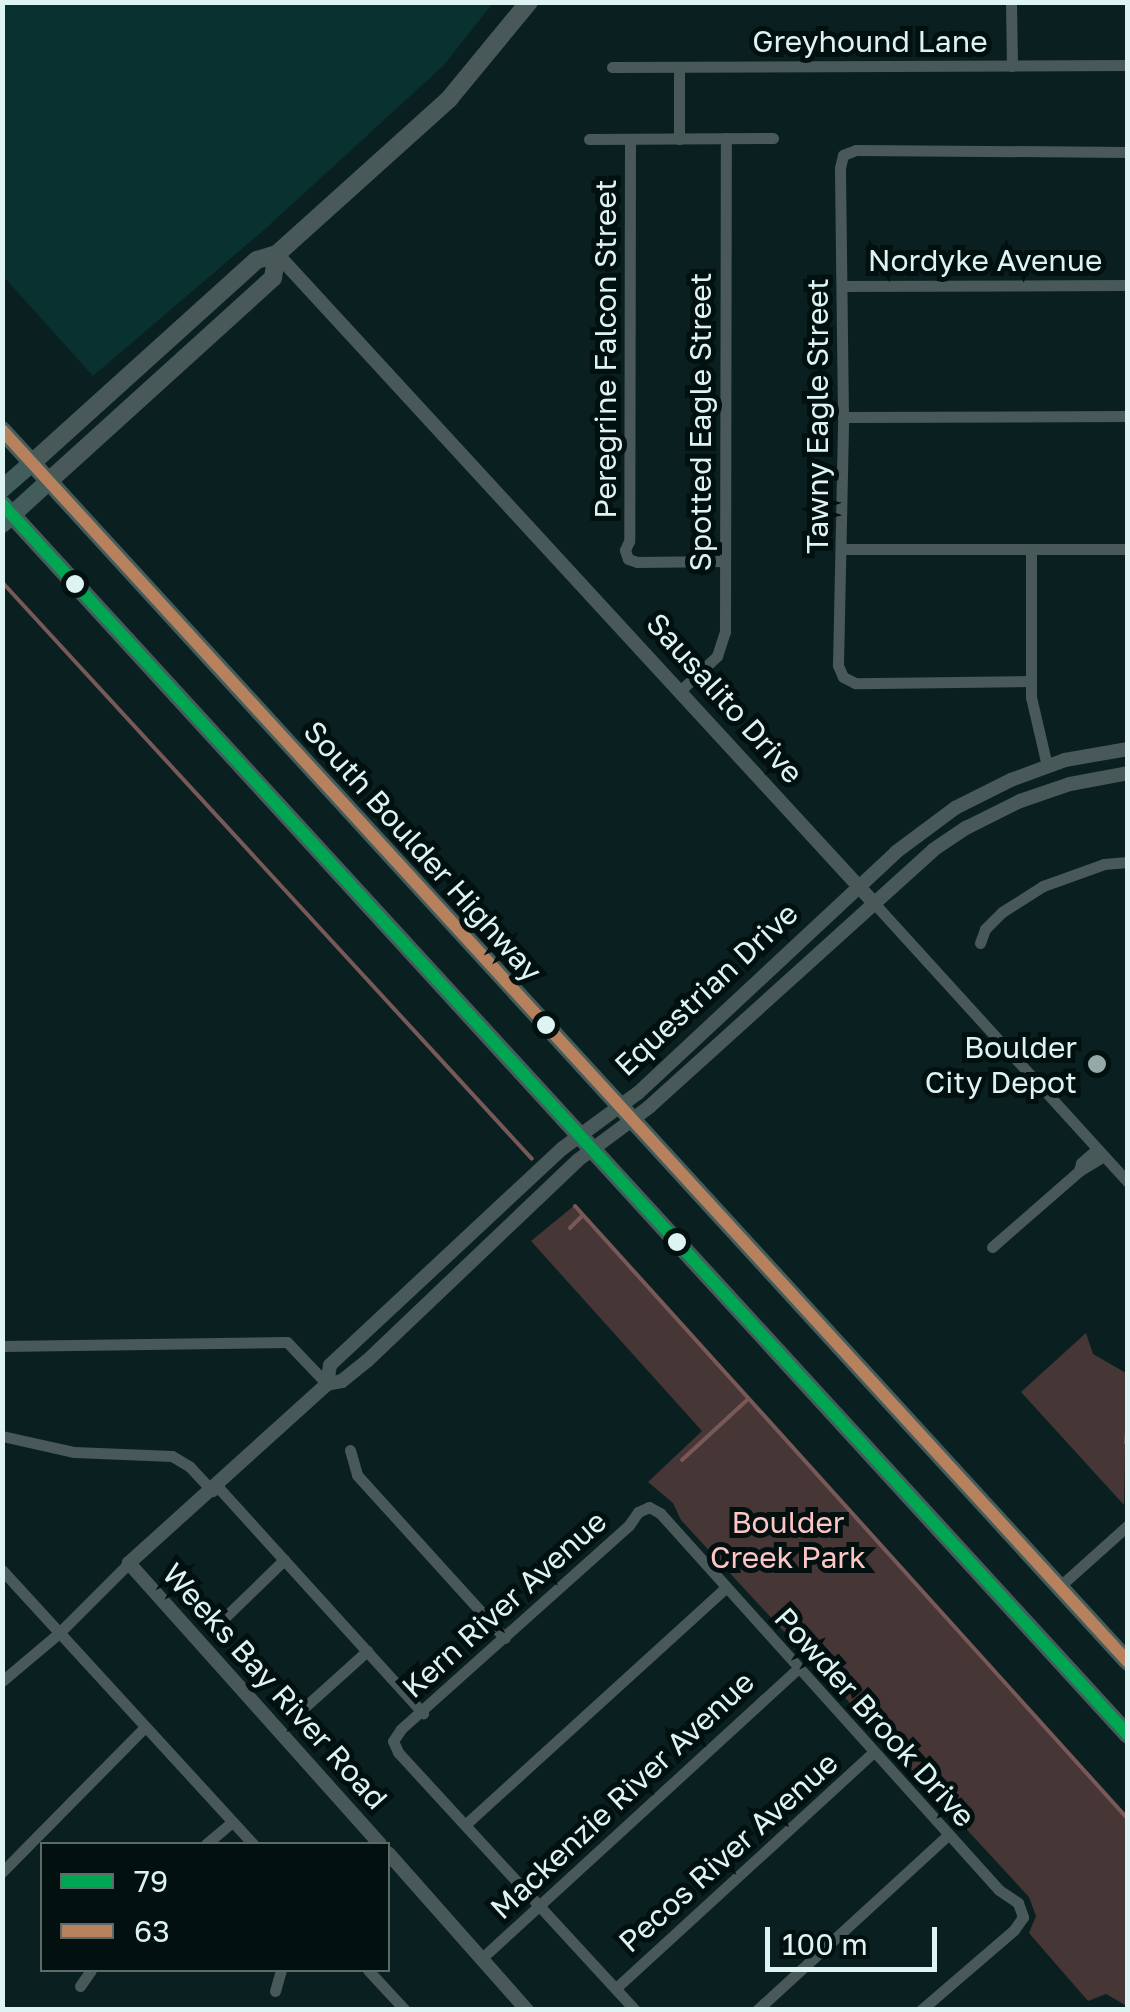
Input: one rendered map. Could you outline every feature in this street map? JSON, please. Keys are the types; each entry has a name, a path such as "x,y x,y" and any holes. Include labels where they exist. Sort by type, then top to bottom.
{"main road":[{"path":"8,484 257,260 277,254 449,99 503,39 526,4"},
{"path":"277,254 273,278 31,498 6,514 587,1140 1128,1735"},
{"name":"South Boulder Highway","path":"2,430 1128,1662"}],"street":[{"path":"1011,2 1012,66"},
{"name":"Greyhound Lane","path":"612,67 1128,65"},
{"path":"679,67 679,139"},
{"name":"Spotted Eagle Street","path":"681,690 709,665 722,645 726,138"},
{"path":"589,139 773,138"},
{"name":"Peregrine Falcon Street","path":"630,139 628,559 725,561"},
{"name":"Tawny Eagle Street","path":"1031,681 854,682 843,677 838,665 843,155 856,150 1128,152"},
{"name":"Sausalito Drive","path":"277,254 681,690 1128,1182"},
{"name":"Nordyke Avenue","path":"842,286 1128,285"},
{"path":"843,417 1128,416"},
{"path":"842,549 1128,549"},
{"path":"1031,549 1034,722 1047,766"},
{"name":"Equestrian Drive","path":"128,1564 326,1384 330,1365 624,1112 859,886 955,808 1047,766 1128,749"},
{"name":"Equestrian Drive","path":"624,1112 649,1107 933,850 981,820 1070,784 1128,773"},
{"path":"980,944 985,930 1002,912 1043,886 1104,864 1128,862"},
{"path":"992,1246 1079,1172 1081,1163 1100,1153"},
{"path":"2,1346 287,1342 326,1384"},
{"path":"2,1436 74,1452 172,1456 190,1466 284,1560 422,1713"},
{"path":"350,1450 357,1475 505,1638"},
{"name":"Kern River Avenue","path":"466,1824 398,1752 394,1742 401,1729 629,1525 638,1512 649,1508"},
{"name":"Powder Brook Drive","path":"649,1508 660,1513 796,1669 999,1890 1018,1903 1022,1917 1014,1930 922,2010"},
{"path":"1059,1587 1128,1525"},
{"path":"221,1621 284,1560"},
{"path":"2,1681 59,1634 128,1564"},
{"name":"Weeks Bay River Road","path":"128,1564 378,1842"},
{"path":"2,1570 251,1842"},
{"path":"636,2010 466,1824 724,1588"},
{"path":"307,1705 367,1651"},
{"name":"Mackenzie River Avenue","path":"482,1958 796,1669"},
{"path":"2,1872 145,1727"},
{"name":"Pecos River Avenue","path":"616,1988 874,1752"},
{"path":"208,1842 232,1822"},
{"path":"757,2010 948,1835"},
{"name":"Weeks Bay River Road","path":"390,1855 527,2010"},
{"path":"80,1986 90,1972"},
{"path":"275,1991 280,1972"},
{"path":"370,1972 404,2010"}],"shaded area":[{"path":"2,3 493,3 443,66 265,229 93,376 3,276"}],"green space":[{"name":"Boulder Creek Park","path":"575,1205 1127,1818 1127,2006 1106,1994 1088,2001 1029,1933 1036,1916 1029,1897 681,1520 673,1503 648,1482 702,1431 531,1241"},
{"path":"1086,1333 1093,1354 1126,1373 1127,1353 1124,1505 1021,1392"}],"waterway":[{"path":"2,582 532,1159"},
{"path":"575,1206 1128,1819"},
{"path":"570,1228 583,1215"},
{"path":"682,1460 748,1399"},
{"path":"1126,1443 1128,1421"}],"transit line":[{"name":"63","path":"2,430 1128,1662"},
{"name":"79","path":"2,504 1128,1735"}],"place":[{"name":"Boulder City Depot","path":"1097,1064"}]}
